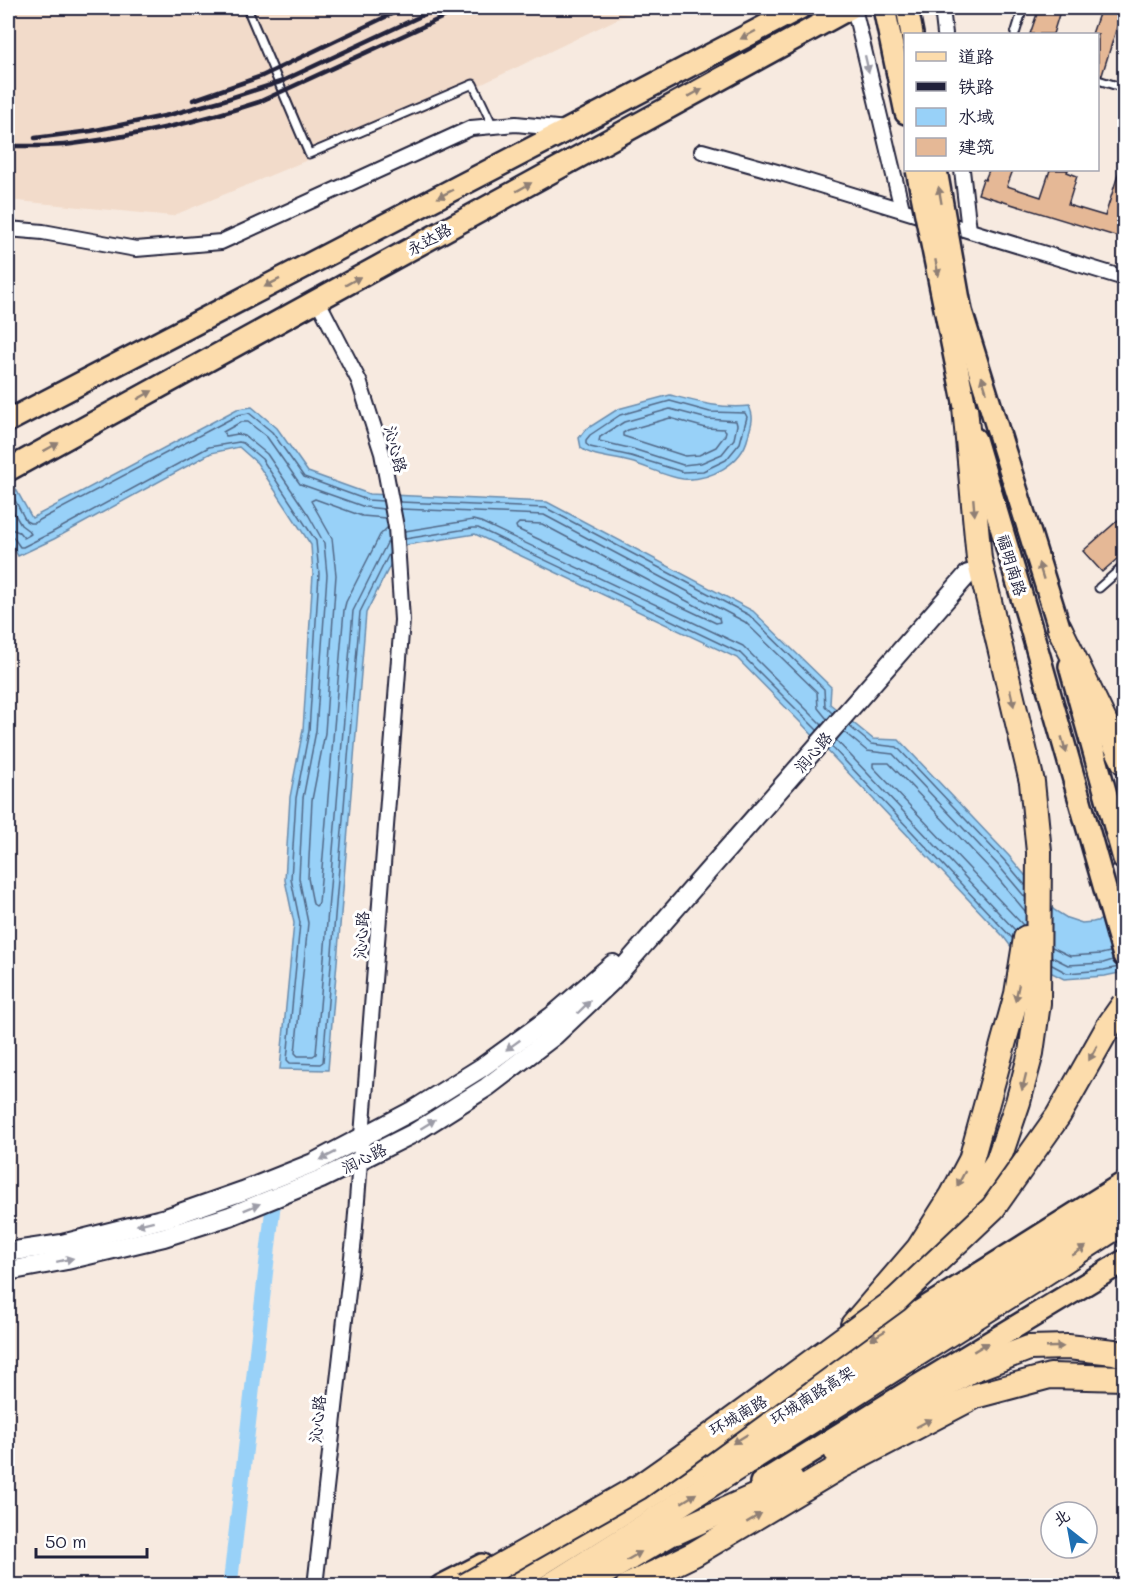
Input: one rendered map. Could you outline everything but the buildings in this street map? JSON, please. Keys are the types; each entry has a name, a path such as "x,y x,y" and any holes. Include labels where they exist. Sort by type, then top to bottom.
{"highway":[{"path":"917,1281 998,1161 1018,1102 1031,1053 1038,1003 1039,852 1032,782 979,559 965,407"},
{"path":"1059,627 1125,762"},
{"path":"814,1372 919,1248 952,1196 971,1160 1017,994 1039,852"},
{"path":"465,1586 639,1487 896,1300 993,1208 1058,1116 1110,1024 1125,1004"},
{"name":"环城南路高架","path":"497,1586 517,1578 1125,1199"},
{"name":"环城南路高架","path":"550,1586 1125,1222"},
{"path":"676,1532 780,1485 971,1370 1029,1348 1068,1347 1125,1355"},
{"path":"628,1586 694,1554 841,1466 975,1396 1050,1376 1125,1378"}],"main road":[{"name":"永达路","path":"8,421 800,8"},
{"name":"永达路","path":"8,470 852,8"},
{"path":"884,8 904,103"},
{"path":"907,8 912,33"},
{"name":"福明南路","path":"917,171 965,407 1125,956"},
{"name":"福明南路","path":"936,171 961,311 1059,627 1125,859"},
{"name":"环城南路","path":"441,1586 520,1547 692,1442 917,1313 1125,1183"},
{"path":"584,1586 775,1475 1125,1261"}],"street":[{"path":"852,8 902,209"},
{"path":"942,8 945,33"},
{"path":"8,229 43,232 136,249 220,243 471,128 516,124 569,129"},
{"path":"702,151 902,209 1125,278"},
{"path":"962,171 969,230"},
{"name":"沁心路","path":"315,1586 353,1251 402,620 396,527 382,453 359,381 318,301"},
{"name":"润心路","path":"8,1271 67,1260 175,1234 230,1216 321,1179 414,1133 487,1087 555,1035 610,982 968,574"},
{"name":"润心路","path":"8,1252 62,1244 166,1218 313,1163 412,1111 482,1068 550,1017 656,928"}],"lane":[{"path":"247,8 309,154 473,84 493,126"},
{"path":"1015,33 1023,8"},
{"path":"1099,80 1125,88"},
{"path":"1100,588 1125,566"}],"shaded area":[{"path":"8,8 640,8 424,112 172,216 8,200"}],"water":[{"path":"670,395 719,406 749,406 752,418 748,437 745,447 732,463 713,474 683,479 630,462 598,456 581,448 579,438 585,430 618,409"},
{"path":"252,407 277,428 308,472 369,494 547,502 753,611 831,687 830,704 873,739 899,740 1009,856 1054,910 1082,923 1124,914 1124,972 1064,979 1018,956 1003,936 737,658 475,534 400,546 366,613 328,1070 280,1069 294,923 285,880 290,797 303,730 313,574 311,545 257,463 239,447 211,453 54,539 18,556 8,537 8,475 32,518 237,409"}],"waterway":[{"path":"230,1586 275,1189"}],"railway":[{"path":"193,100 262,76 404,8"},
{"path":"35,138 91,131 169,115 280,82 438,8"},
{"path":"8,146 56,146 96,141 166,128 213,116 259,102 463,8"}]}
